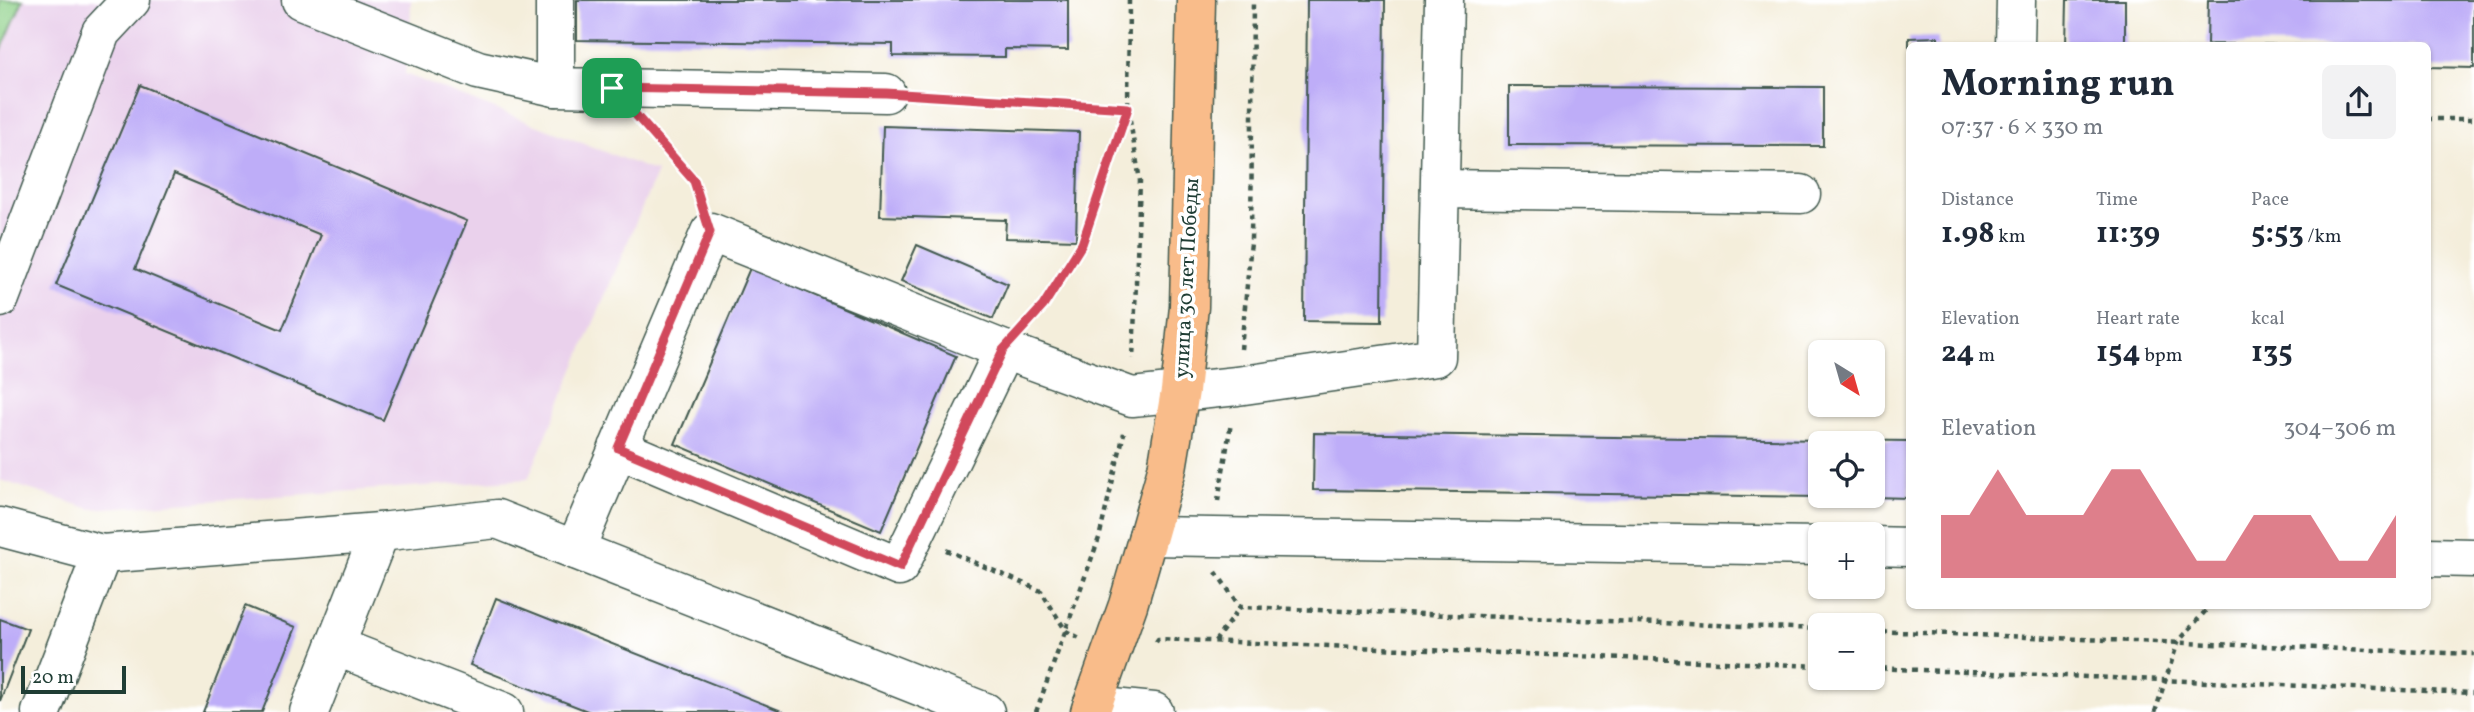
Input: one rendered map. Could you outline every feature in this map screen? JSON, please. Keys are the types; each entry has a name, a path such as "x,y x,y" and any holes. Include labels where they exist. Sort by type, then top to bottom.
{"main road":[{"name":"улица 30 лет Победы","path":"1091,709 1128,605 1167,469 1180,391 1189,307 1196,0"}],"street":[{"path":"0,298 101,32 131,0"},
{"path":"301,0 478,71 555,87 886,93"},
{"path":"555,0 555,87"},
{"path":"575,550 710,232 1003,350 1132,397 1237,386 1436,358 1444,0"},
{"path":"2015,42 2016,0"},
{"path":"1440,189 1801,194"},
{"path":"618,448 900,567 1003,350"},
{"path":"0,527 102,554 380,532 497,519 985,712"},
{"path":"309,712 380,532"},
{"path":"1148,536 1808,546"},
{"path":"1885,547 1906,547"},
{"path":"41,712 102,554"},
{"path":"2431,557 2474,558"},
{"path":"335,646 504,712"},
{"path":"1091,709 1154,712"}],"path":[{"path":"1240,607 1208,559 1237,386 1251,242 1253,0"},
{"path":"612,88 694,181 710,232"},
{"path":"886,93 1128,108 1082,244 1043,306 1003,350"},
{"path":"2431,119 2474,119"},
{"path":"913,536 1041,591 1066,631 1090,642"},
{"path":"1240,607 1808,629"},
{"path":"1215,641 1240,607"},
{"path":"2155,712 2178,642 2207,609"},
{"path":"1885,631 2474,654"},
{"path":"1150,649 1158,639 1808,666"},
{"path":"1885,669 2474,693"}],"shaded area":[{"path":"0,0 411,0 405,74 657,172 528,479 91,509 0,480"}],"green space":[{"path":"0,0 23,0 0,53"}],"building":[{"path":"577,0 1068,0 1068,50 1005,49 1005,57 893,56 893,44 577,40"},
{"path":"1307,0 1385,0 1382,322 1304,321"},
{"path":"2067,0 2125,0 2125,42 2066,42"},
{"path":"2208,0 2474,0 2474,68 2431,67 2431,42 2207,42"},
{"path":"1938,37 1938,42 1909,42 1909,38"},
{"path":"140,85 467,221 383,420 56,285","holes":["174,174 321,235 282,330 135,269"]},
{"path":"1509,86 1823,87 1823,146 1509,145"},
{"path":"883,126 1079,132 1076,240 1005,238 1006,220 880,216"},
{"path":"917,245 1008,284 993,319 901,281"},
{"path":"750,268 956,356 881,531 675,444"},
{"path":"1314,433 1808,440 1808,497 1313,490"},
{"path":"1885,441 1906,441 1906,498 1885,497"},
{"path":"496,598 784,712 590,712 470,665"},
{"path":"245,606 296,627 262,712 203,712"},
{"path":"0,619 28,629 0,701"}],"route":[{"path":"612,88 886,93 1128,108 1082,244 1043,306 1003,350 900,567 618,448 710,232 694,181 612,88"}]}
